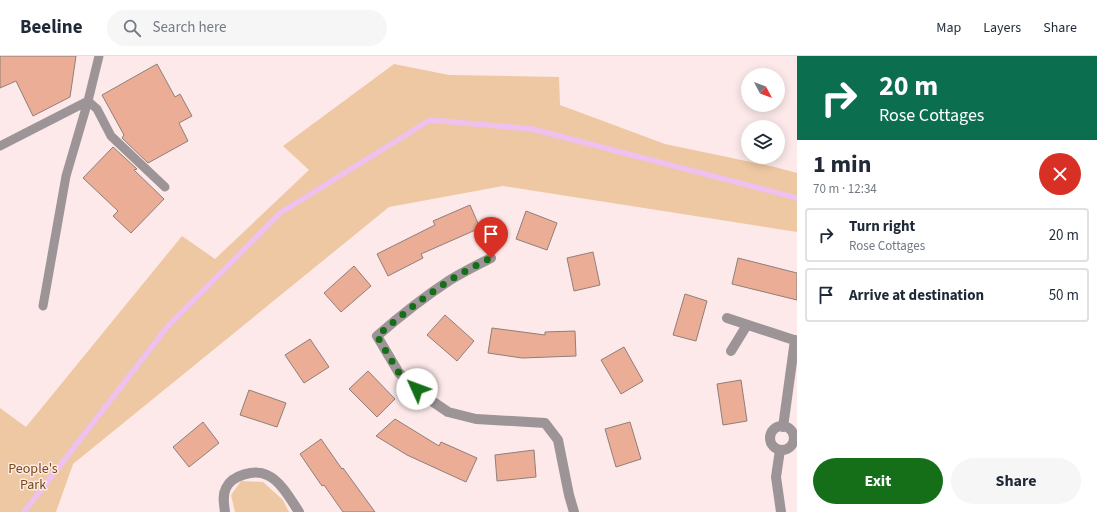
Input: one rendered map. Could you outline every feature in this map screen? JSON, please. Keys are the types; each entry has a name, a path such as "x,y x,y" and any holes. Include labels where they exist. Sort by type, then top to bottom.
{"street":[{"path":"491,258 451,280 428,295 402,314 377,336 399,373 426,397 448,412 476,419 545,423 558,440 574,512"},
{"path":"727,318 796,340 783,427"},
{"path":"731,352 747,325"},
{"path":"783,427 790,430 794,436 794,440 790,447 780,450 776,449 771,444 770,437 771,433 776,428 783,427"},
{"path":"780,450 776,477 780,512"},
{"path":"226,512 223,499 226,487 238,477 260,472 268,475 284,488 299,512"}],"lane":[{"path":"43,306 66,176 88,101 99,56"},
{"path":"0,146 88,101"},
{"path":"88,101 98,109 111,136 165,187"}],"green space":[{"name":"People's Park","path":"394,64 449,75 559,77 560,105 665,144 741,160 741,164 761,164 797,173 797,232 503,186 389,207 73,464 56,512 0,512 0,408 26,427 182,236 215,259 309,170 283,146"},
{"path":"241,481 263,482 283,500 289,512 235,512 231,495"}],"building":[{"path":"0,56 76,56 70,97 33,116 16,81 0,88"},
{"path":"157,64 175,97 180,94 192,116 179,123 188,141 148,163 122,138 124,135 102,95"},
{"path":"113,147 137,169 134,170 164,199 131,233 113,216 118,211 83,178"},
{"path":"470,205 480,228 421,254 423,258 388,276 377,254 435,225 433,221"},
{"path":"526,211 557,223 547,250 516,239"},
{"path":"593,252 600,285 574,291 567,258"},
{"path":"738,258 797,273 797,300 732,284"},
{"path":"354,266 371,286 341,312 324,293"},
{"path":"685,294 707,301 696,341 673,335"},
{"path":"445,315 474,341 457,361 427,335"},
{"path":"492,328 545,335 545,332 575,331 576,356 522,358 488,353"},
{"path":"310,339 329,367 304,383 285,355"},
{"path":"624,347 643,381 621,394 601,360"},
{"path":"368,371 395,399 377,417 349,389"},
{"path":"741,380 747,421 723,425 717,384"},
{"path":"249,390 286,403 277,427 240,415"},
{"path":"395,419 439,446 441,442 477,458 466,482 407,455 376,436"},
{"path":"203,422 219,443 189,467 173,447"},
{"path":"630,422 641,459 616,467 605,429"},
{"path":"321,439 375,512 343,512 324,485 322,486 300,454"},
{"path":"534,450 536,477 497,481 495,455"}],"waterway":[{"path":"24,512 168,326 280,213 430,120 532,129 797,198"}],"route":[{"path":"417,389 399,373 377,336 402,314 428,295 451,280 491,258"}]}
